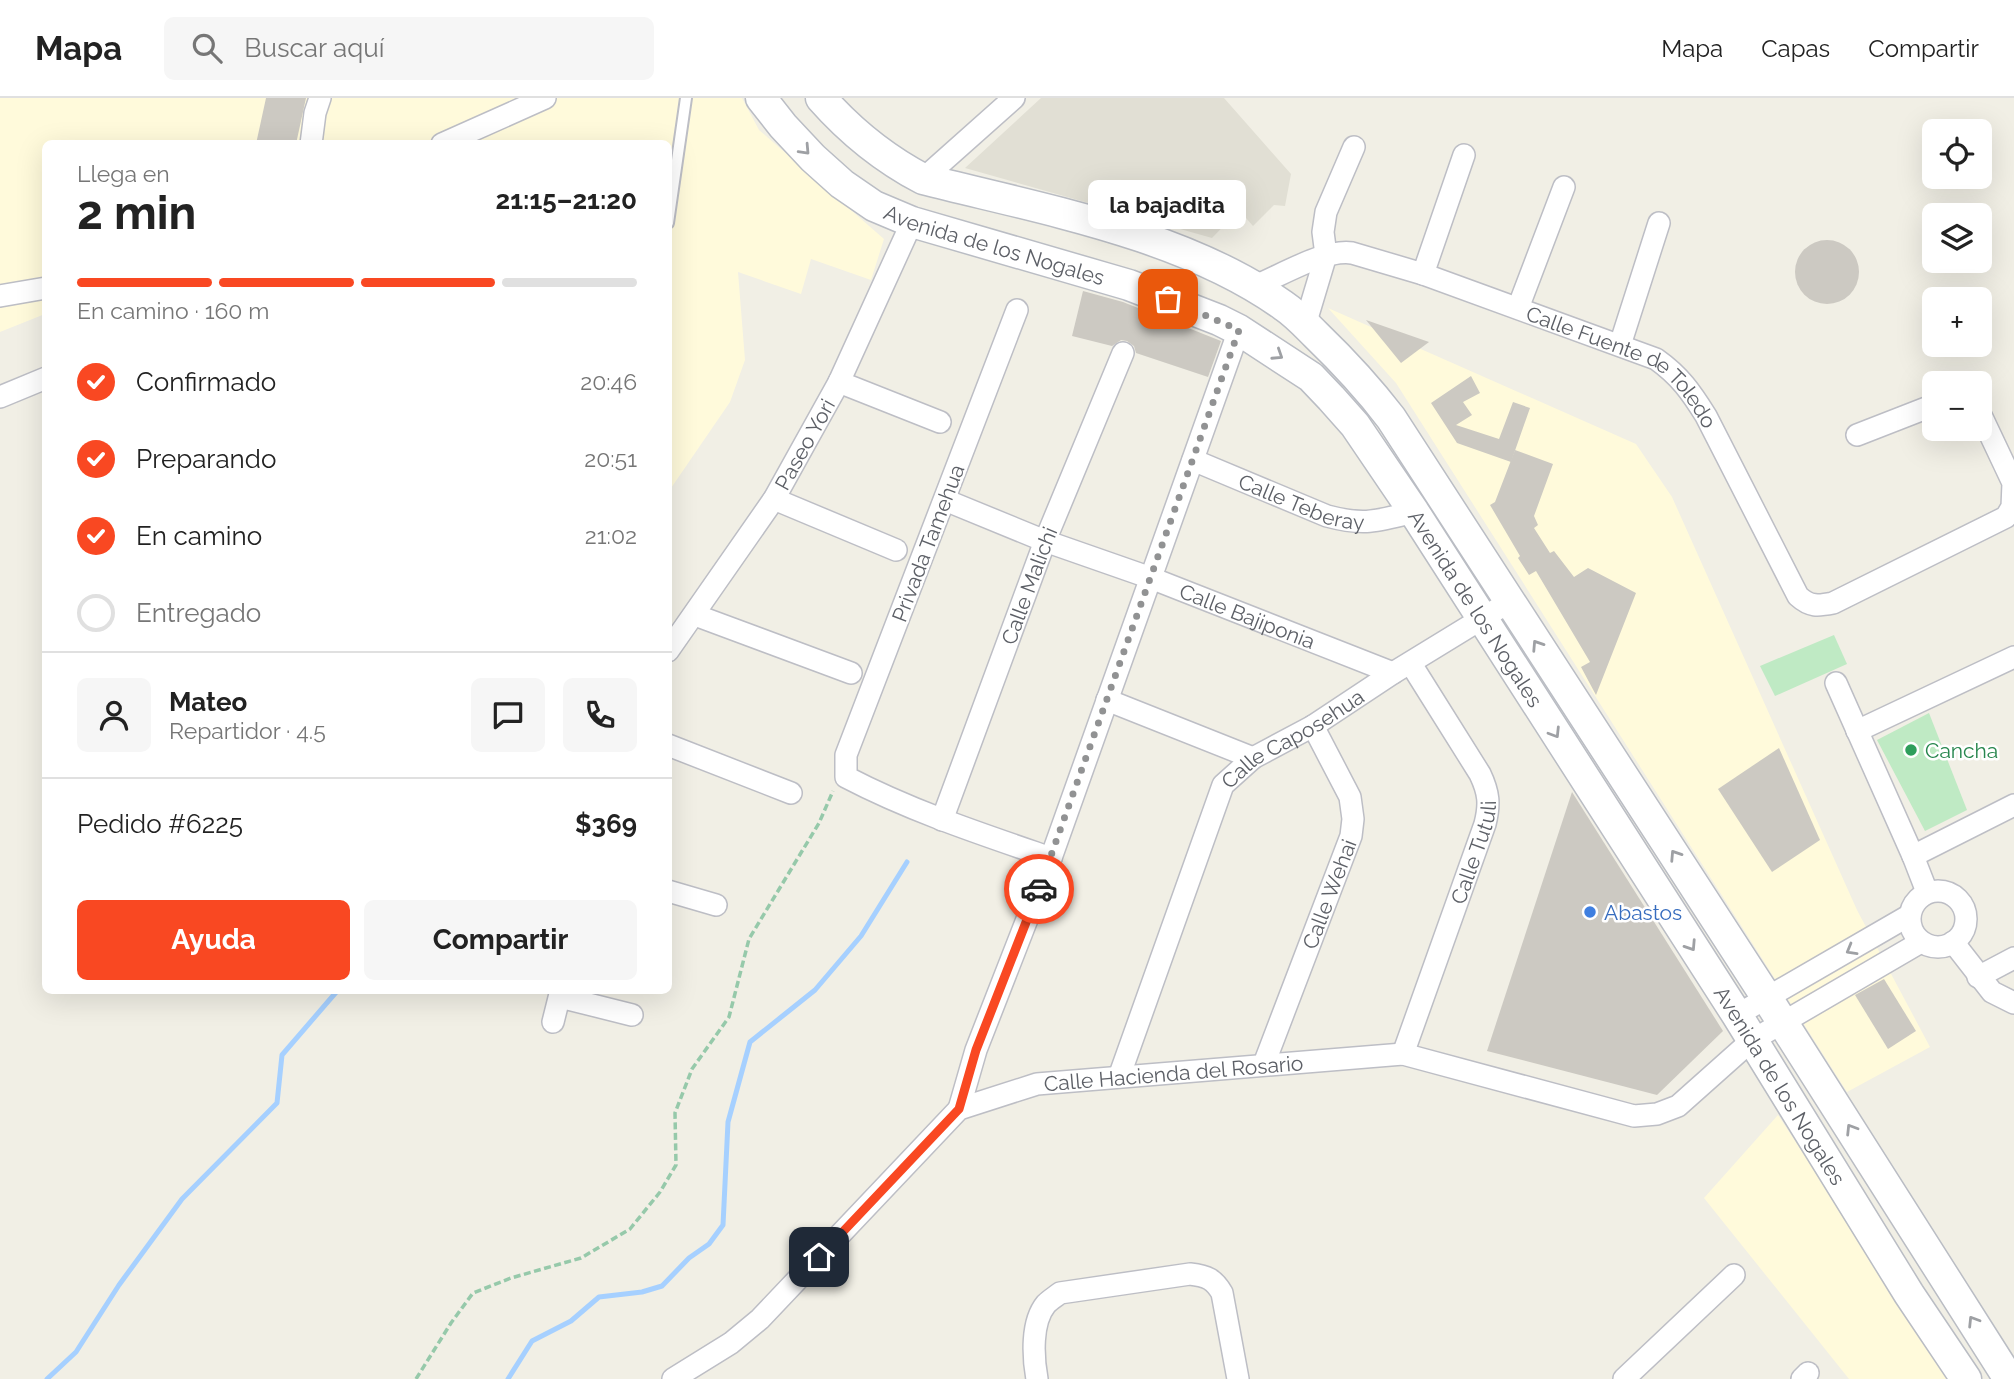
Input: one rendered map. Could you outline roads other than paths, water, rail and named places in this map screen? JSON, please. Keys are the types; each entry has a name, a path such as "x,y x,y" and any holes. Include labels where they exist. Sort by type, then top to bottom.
{"main road":[{"name":"Avenida de los Nogales","path":"761,98 798,142 842,184 874,206 912,222 1129,285 1168,299 1239,330 1311,377 1325,391 1355,425 1414,512 1737,1015 1909,1294 1966,1379"},
{"name":"Avenida de los Nogales","path":"833,102 871,147 923,179 1151,240 1255,286 1287,308 1365,383 1391,418 1775,1011 2009,1379"}],"street":[{"path":"312,140 320,98"},
{"path":"451,140 545,98"},
{"path":"923,179 1014,98"},
{"path":"1305,325 1326,255 1323,232 1326,212 1354,147"},
{"path":"1423,274 1464,155"},
{"path":"1518,308 1564,187"},
{"name":"Paseo Yori","path":"672,646 774,499 839,382 912,222"},
{"path":"1620,345 1659,223"},
{"name":"Calle Fuente de Toledo","path":"1255,286 1326,255 1345,251 1423,274 1656,359 1675,373 1706,416 1798,596 1816,607 1833,603 2006,517 2012,507 2013,483 1992,439"},
{"path":"0,296 42,289"},
{"name":"Privada Tamehua","path":"942,820 846,777 846,755 1017,310"},
{"path":"959,1109 976,1050 1051,858 1239,330"},
{"name":"Calle Malichi","path":"942,820 1045,541 1123,353"},
{"path":"0,397 42,380"},
{"path":"839,382 940,422"},
{"path":"1857,435 1922,410"},
{"name":"Calle Teberay","path":"1193,460 1341,520 1359,523 1378,521 1414,512"},
{"path":"774,499 896,550"},
{"name":"Calle Bajiponia","path":"944,500 1045,541 1402,669"},
{"name":"Calle Caposehua","path":"1119,1077 1223,785 1253,758 1313,726 1509,602"},
{"path":"695,615 851,673"},
{"path":"1857,731 2014,657"},
{"name":"Calle Tutuli","path":"1402,669 1480,774 1490,801 1485,824 1403,1054"},
{"path":"1836,683 1927,892"},
{"path":"1107,700 1253,758"},
{"name":"Calle Wehai","path":"1264,1064 1351,836 1353,819 1350,797 1313,726"},
{"path":"672,747 791,793"},
{"path":"1913,856 2014,805"},
{"path":"942,820 1051,858"},
{"path":"1940,890 1953,895 1962,905 1966,919 1962,932 1953,942 1942,947 1921,942 1912,930 1910,915 1915,901 1927,892 1940,890"},
{"path":"672,892 716,905"},
{"path":"1775,1011 1910,915"},
{"path":"1737,1015 1775,1011 1921,942"},
{"path":"1953,942 1992,992 2014,1003"},
{"path":"1978,977 2014,958"},
{"path":"553,1022 560,994 632,1015"},
{"name":"Calle Hacienda del Rosario","path":"673,1379 731,1343 760,1319 959,1109 1037,1084 1403,1054 1634,1116 1657,1114 1678,1107 1751,1041 1775,1011"},
{"path":"1036,1379 1035,1334 1038,1319 1046,1304 1059,1293 1190,1274 1206,1275 1215,1281 1222,1293 1238,1379"},
{"path":"1625,1379 1734,1275"}],"lane":[{"path":"672,195 686,98"}],"waterway":[{"path":"508,1379 532,1341 571,1321 599,1297 642,1292 662,1286 689,1258 709,1244 723,1225 728,1122 750,1042 815,990 861,936 907,862"},
{"path":"47,1379 76,1352 119,1285 182,1199 277,1103 282,1055 335,994"}],"place":[{"name":"la bajadita","path":"1168,299"},
{"name":"Cancha","path":"1911,750"},
{"name":"Abastos","path":"1590,912"}]}
